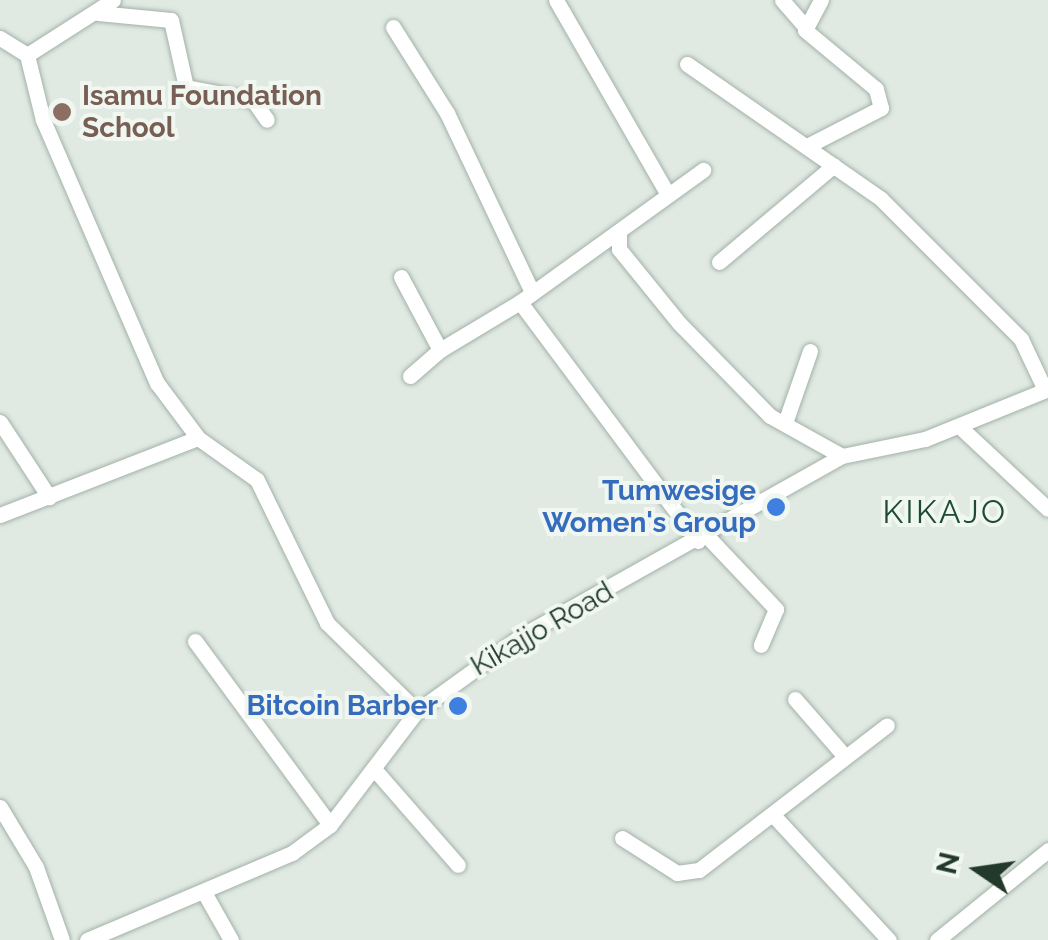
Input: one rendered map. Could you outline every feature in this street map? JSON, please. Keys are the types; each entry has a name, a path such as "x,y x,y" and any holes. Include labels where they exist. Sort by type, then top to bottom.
{"street":[{"path":"27,55 113,0"},
{"path":"556,0 667,193"},
{"path":"782,0 882,97 874,120 809,145"},
{"path":"804,25 820,0"},
{"path":"98,13 170,20 186,87 253,100 268,120"},
{"path":"394,27 447,114 530,288"},
{"path":"0,38 27,55 43,120 138,345 198,438 257,480 327,623 417,711"},
{"path":"687,64 834,165 1021,338 1046,390"},
{"path":"720,262 834,165"},
{"path":"410,376 440,350 520,302 530,288 619,236 667,193 702,170"},
{"path":"619,236 619,249 679,323 770,416 786,420 842,456"},
{"path":"402,277 440,350"},
{"path":"520,302 702,538 776,609 761,646"},
{"path":"786,420 810,351"},
{"name":"Kikajjo Road","path":"87,940 205,894 330,825 417,711 521,636 702,538 842,456 960,427 1046,390"},
{"path":"0,422 49,497"},
{"path":"960,427 1048,509"},
{"path":"0,515 198,438"},
{"path":"195,641 330,825"},
{"path":"795,699 841,752"},
{"path":"622,838 688,874 774,816 841,752 888,724"},
{"path":"375,770 458,865"},
{"path":"0,807 36,867 62,940"},
{"path":"774,816 889,940"},
{"path":"937,940 1045,859"},
{"path":"205,894 231,940"}],"place":[{"name":"Isamu Foundation School","path":"62,112"},
{"name":"Tumwesige Women's Group","path":"776,507"},
{"name":"Bitcoin Barber","path":"458,706"}],"district":[{"name":"KIKAJO","path":"945,512"}]}
